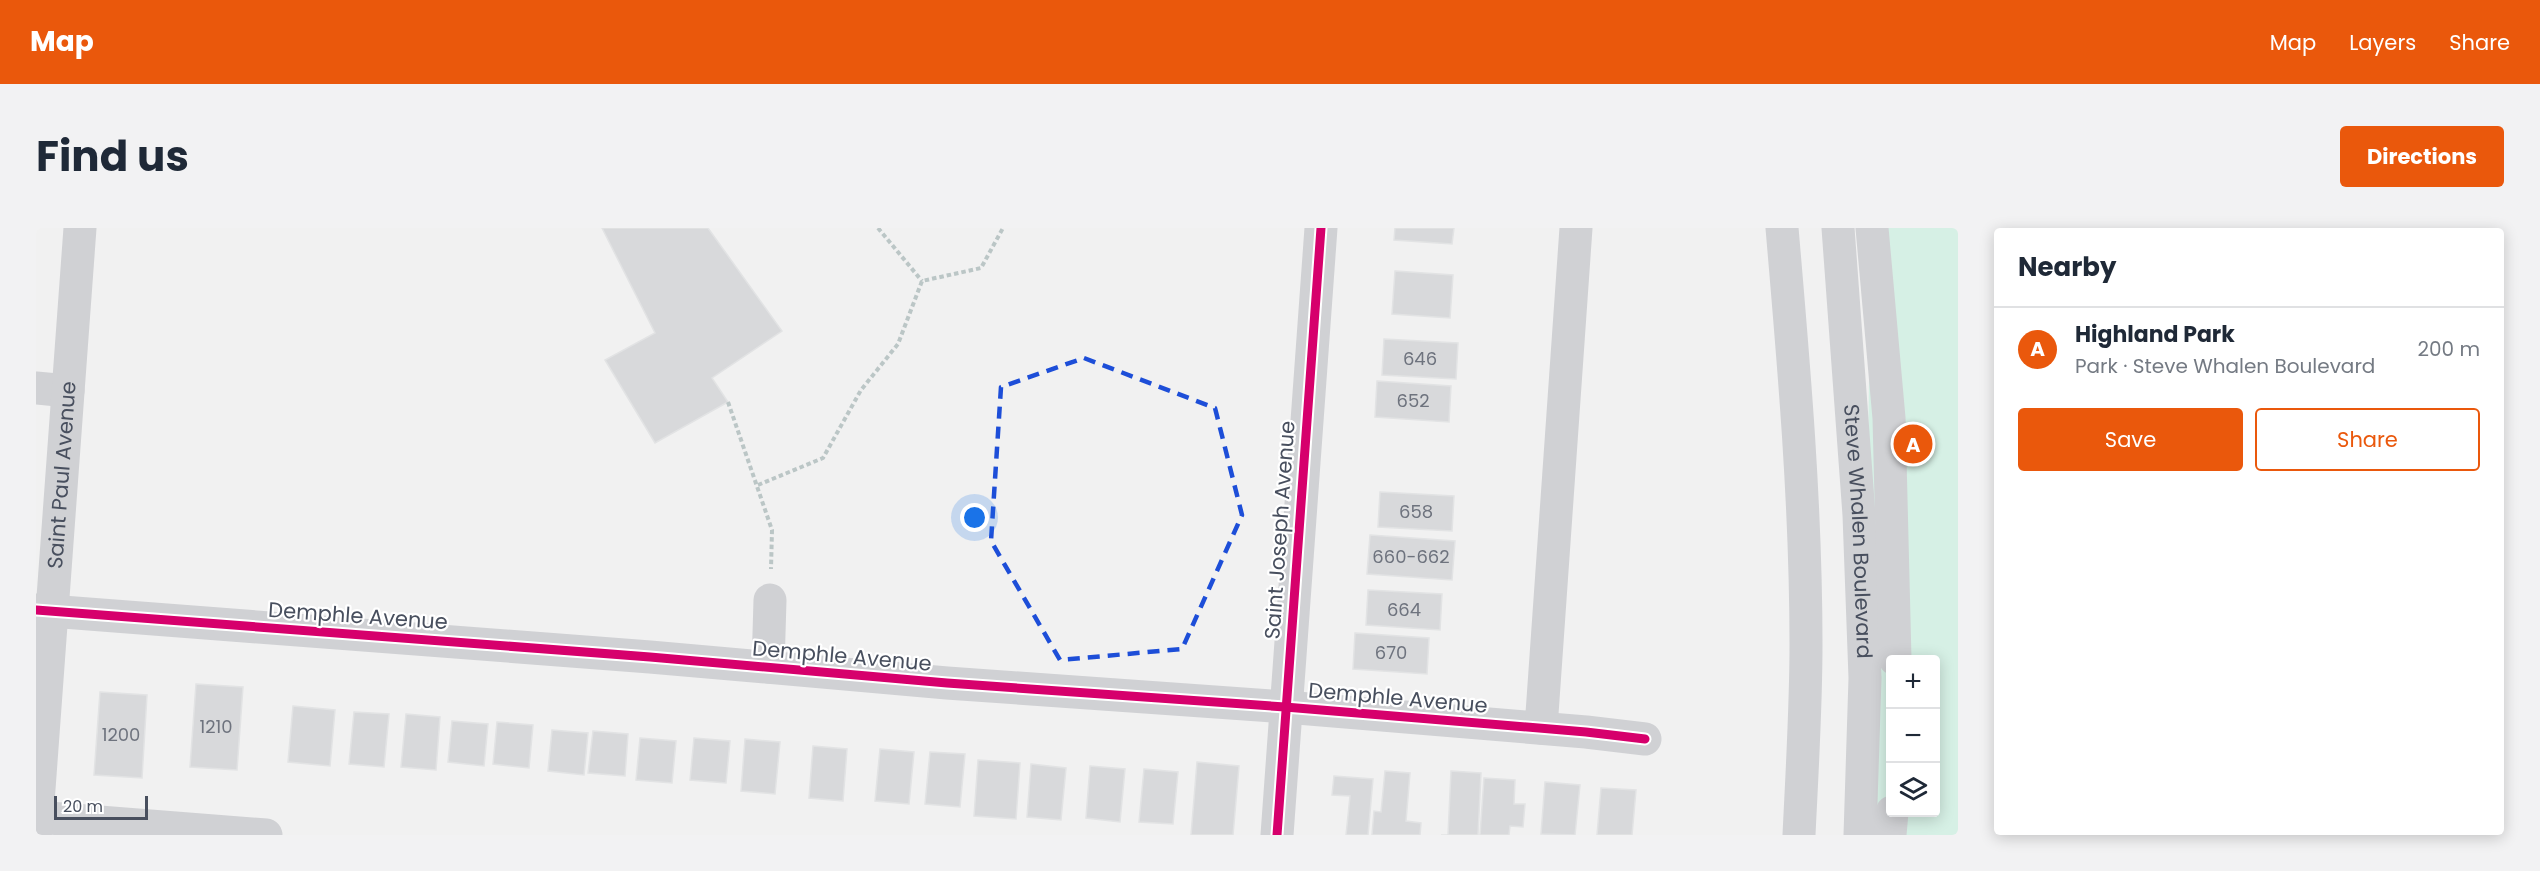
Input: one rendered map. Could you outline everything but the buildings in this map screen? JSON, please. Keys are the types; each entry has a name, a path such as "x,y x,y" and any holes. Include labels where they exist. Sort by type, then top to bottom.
{"street":[{"name":"Saint Paul Avenue","path":"36,821 44,610 68,391 80,228"},
{"name":"Saint Joseph Avenue","path":"1277,835 1321,228"},
{"path":"1541,728 1576,228"},
{"path":"1782,228 1796,387 1804,529 1806,646 1799,835"},
{"name":"Steve Whalen Boulevard","path":"1838,228 1859,514 1865,678 1860,835"},
{"path":"1872,228 1888,418 1895,655"},
{"path":"36,388 68,391"},
{"path":"768,667 770,600"},
{"name":"Demphle Avenue","path":"44,610 947,683 1285,707 1645,739"},
{"path":"1890,835 1892,817"},
{"path":"36,821 266,835"}],"path":[{"path":"878,228 922,281"},
{"path":"922,281 981,268 1003,228"},
{"path":"758,485 824,458 861,390 898,344 922,281"},
{"path":"728,402 772,530 770,600"}],"highlighted area":[{"path":"1084,358 1215,408 1242,515 1182,649 1060,660 991,541 1001,387"}],"green space":[{"path":"1871,228 1958,228 1958,835 1860,835 1865,678"}],"cycle path":[{"path":"1277,835 1321,228"},
{"path":"36,610 650,657 947,683 1285,707 1645,739"}],"place":[{"name":"Highland Park","path":"1913,444"}]}
